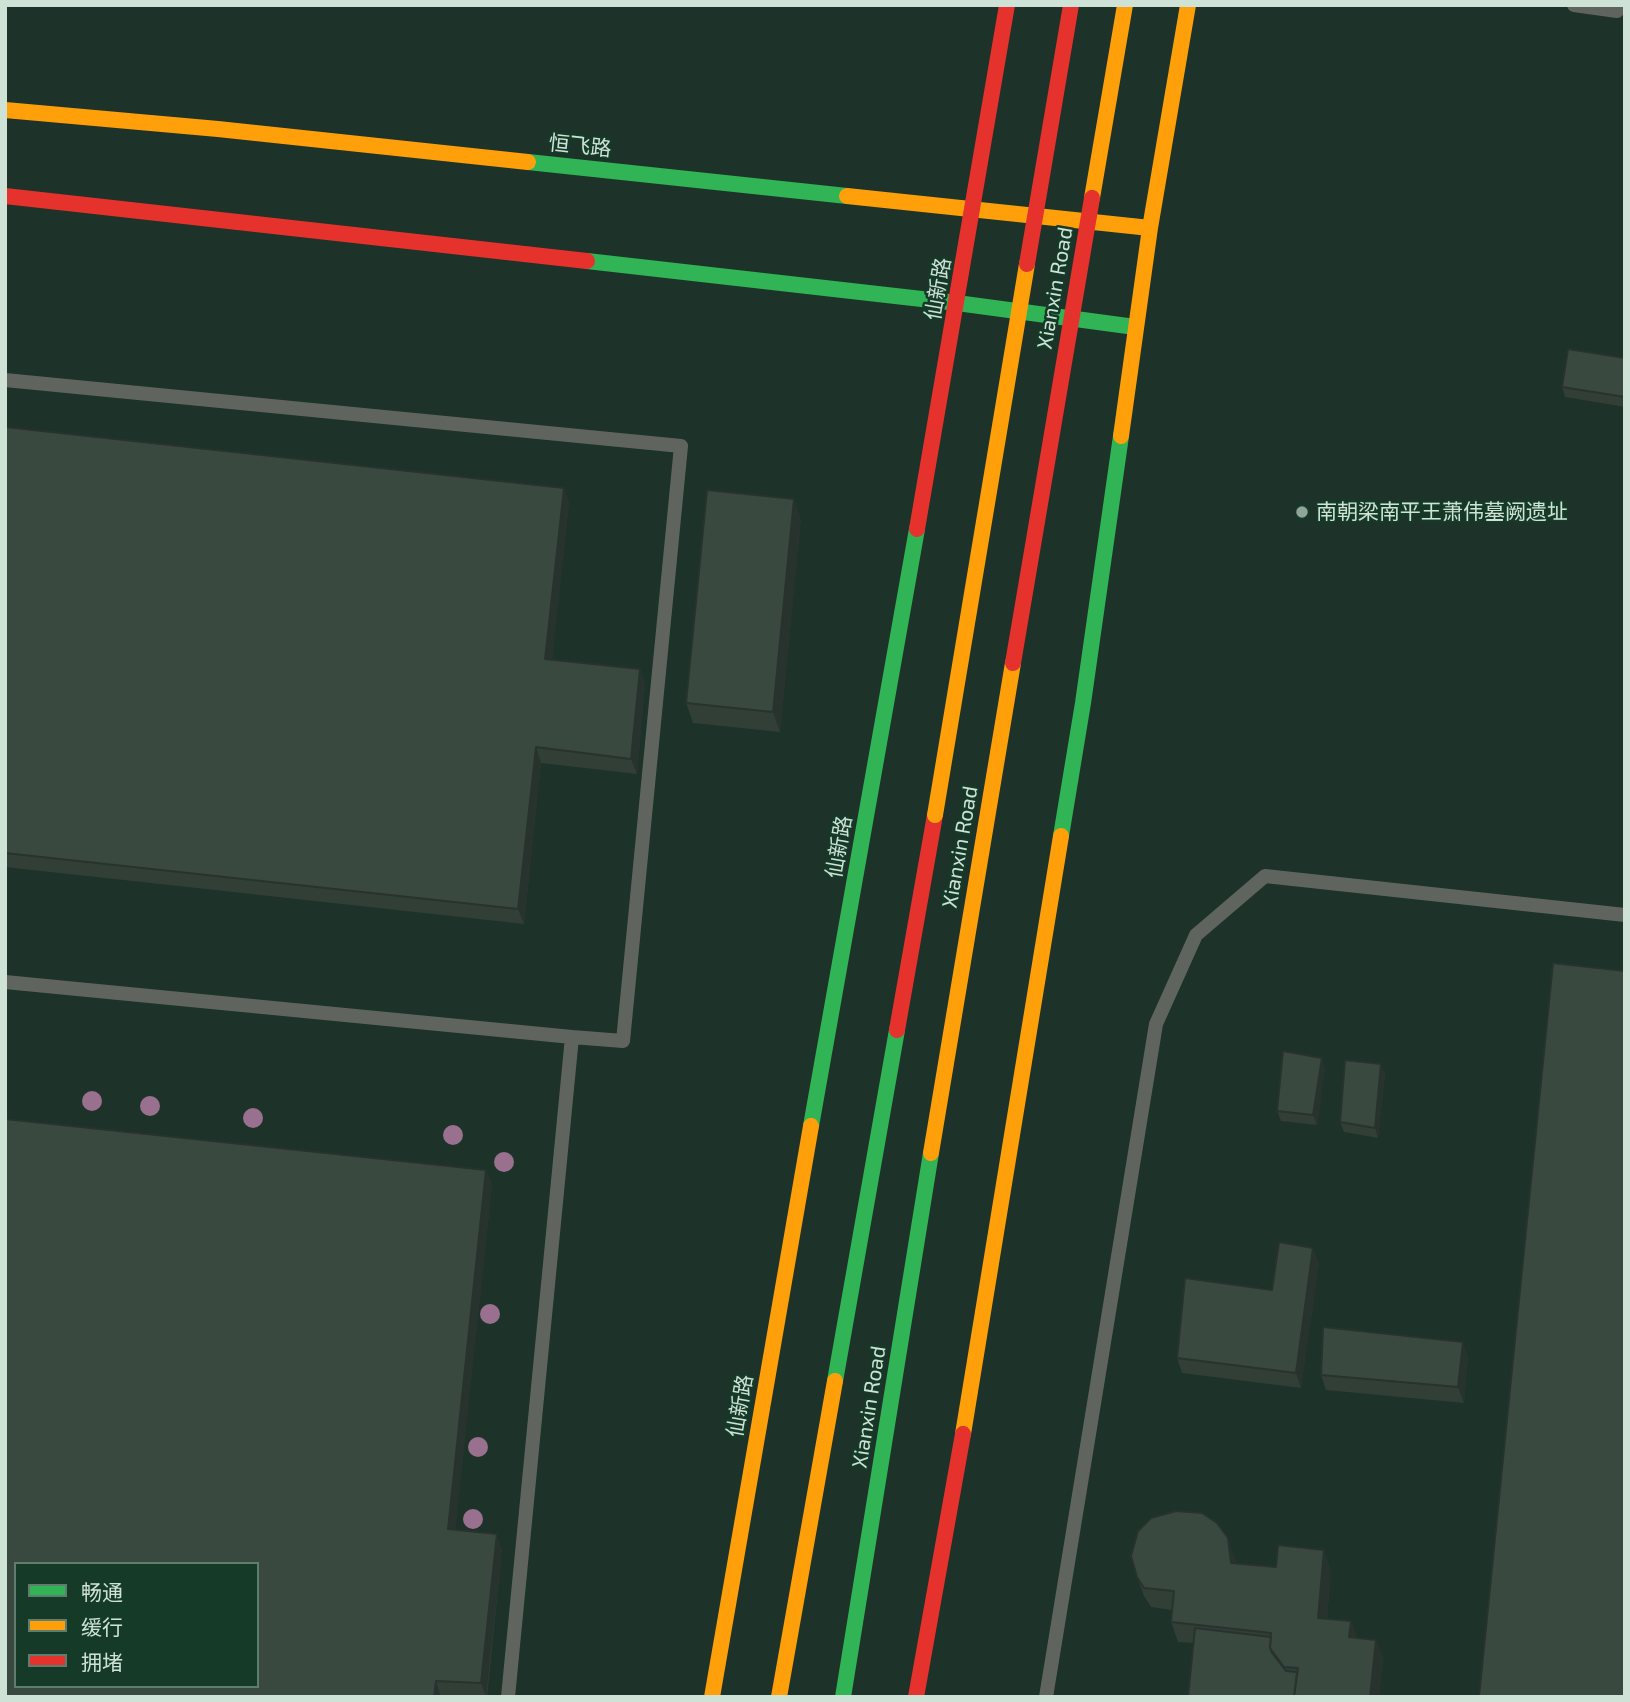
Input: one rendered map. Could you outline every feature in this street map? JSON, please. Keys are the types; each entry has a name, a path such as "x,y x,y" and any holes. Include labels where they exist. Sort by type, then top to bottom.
{"main road":[{"name":"仙新路","path":"712,1697 1007,5"},
{"path":"779,1697 932,829 1071,5"},
{"name":"Xianxin Road","path":"843,1697 977,872 1125,5"},
{"path":"916,1697 961,1448 1083,703 1135,327 1188,5"},
{"name":"恒飞路","path":"5,110 232,130 1150,228"},
{"path":"5,196 957,303 1135,327"},
{"path":"1045,1036 1051,897"}],"lane":[{"path":"1574,5 1617,12 1622,5"},
{"path":"5,380 681,446 623,1041 5,982"},
{"path":"1046,1697 1156,1024 1196,935 1265,876 1625,915"},
{"path":"508,1697 572,1037"}],"building":[{"path":"1568,349 1625,358 1625,397 1562,387"},
{"path":"5,427 564,488 545,659 640,669 631,759 536,747 518,909 5,853"},
{"path":"707,490 794,499 773,712 686,703"},
{"path":"1553,963 1625,971 1625,1697 1479,1697"},
{"path":"1283,1051 1322,1058 1313,1115 1277,1111"},
{"path":"1345,1060 1381,1064 1375,1128 1340,1122"},
{"path":"5,1119 486,1170 448,1529 497,1534 481,1683 436,1681 434,1697 5,1697"},
{"path":"1279,1242 1313,1248 1296,1373 1177,1358 1185,1278 1272,1290"},
{"path":"1323,1327 1463,1342 1458,1387 1321,1375"},
{"path":"1176,1511 1202,1513 1217,1523 1228,1538 1231,1563 1276,1567 1278,1545 1324,1550 1318,1618 1351,1621 1349,1637 1376,1640 1370,1697 1294,1697 1298,1668 1284,1667 1270,1648 1271,1633 1171,1622 1174,1591 1144,1588 1137,1577 1131,1556 1138,1531 1151,1518"},
{"path":"1195,1628 1271,1637 1272,1653 1286,1671 1297,1672 1294,1697 1188,1697"}],"traffic: fast":[{"path":"528,162 847,196"},
{"path":"587,261 957,303 1135,327"},
{"path":"1061,836 1121,436"},
{"path":"811,1126 917,529"},
{"path":"835,1381 897,1030"},
{"path":"843,1697 931,1153"}],"traffic: slow":[{"path":"1092,198 1125,5"},
{"path":"1121,436 1150,228 1188,5"},
{"path":"5,110 218,129 528,162"},
{"path":"847,196 1150,228"},
{"path":"935,815 1027,264"},
{"path":"931,1153 1013,663"},
{"path":"963,1434 1061,836"},
{"path":"712,1697 811,1126"},
{"path":"779,1697 835,1381"}],"traffic: jam":[{"path":"917,529 1007,5"},
{"path":"1027,264 1071,5"},
{"path":"5,196 587,261"},
{"path":"1013,663 1092,198"},
{"path":"897,1030 935,815"},
{"path":"916,1697 963,1434"}],"place":[{"name":"南朝梁南平王萧伟墓阙遗址","path":"1302,512"}]}
